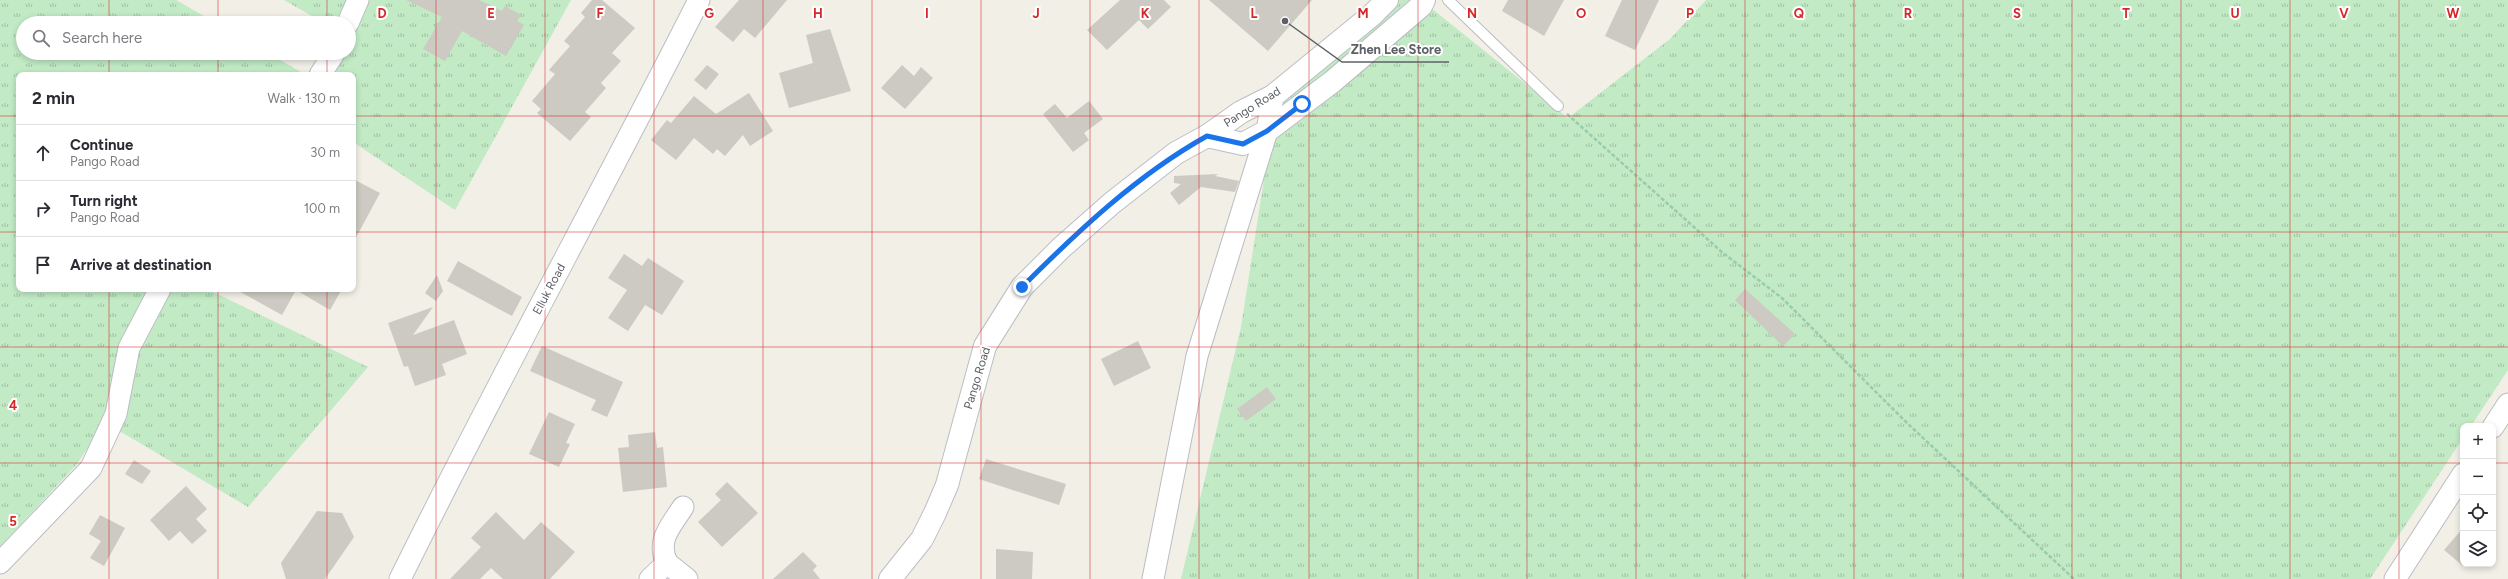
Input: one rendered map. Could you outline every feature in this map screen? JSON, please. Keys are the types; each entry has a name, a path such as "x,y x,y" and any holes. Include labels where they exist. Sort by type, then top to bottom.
{"street":[{"path":"351,16 358,0"},
{"name":"Elluk Road","path":"400,579 463,450 637,122 699,0"},
{"name":"Pango Road","path":"890,579 922,539 935,513 947,485 985,346 1022,287 1060,248 1112,203 1176,153 1207,136 1242,112 1273,96 1319,56 1372,15 1388,0"},
{"name":"Pango Road","path":"1207,136 1243,144 1267,131 1332,82 1416,3"},
{"path":"322,72 330,60"},
{"path":"1153,579 1197,356 1267,131 1273,96"},
{"path":"0,563 91,468 116,414 129,348 158,292"},
{"path":"2496,423 2508,404"},
{"path":"2396,579 2460,479"},
{"path":"683,507 662,542 662,552 667,563 687,579"},
{"path":"650,579 667,563"}],"lane":[{"path":"1448,0 1558,106"}],"path":[{"path":"1558,106 1723,252 1782,298 1907,423 2074,579"}],"green space":[{"path":"0,0 176,0 204,16 16,16 16,60 280,60 301,72 16,72 16,292 213,292 368,367 248,507 123,433 102,426 77,464 0,547"},
{"path":"284,0 571,0 455,210 356,144 356,72 312,72 318,60 356,60 356,16 312,16"},
{"path":"1396,0 1421,0 1568,118 1670,39 1706,0 2508,0 2508,370 2473,423 2460,423 2460,443 2370,579 1181,579 1241,327 1277,96"}],"building":[{"path":"406,0 479,0 502,11 505,6 521,15 517,21 524,25 506,56 462,31 445,61 423,49 442,17"},
{"path":"592,0 602,0 635,28 612,53 621,61 601,83 606,88 585,112 591,117 570,141 537,113 541,109 532,101 555,74 549,70 570,46 564,41 585,17 581,13"},
{"path":"739,0 787,0 755,38 744,29 733,42 715,27"},
{"path":"1120,0 1164,0 1171,7 1148,29 1139,20 1107,50 1087,30"},
{"path":"1209,0 1312,0 1268,51"},
{"path":"1508,0 1564,0 1544,36 1502,11"},
{"path":"1622,0 1659,0 1635,50 1605,36"},
{"path":"830,29 851,91 789,108 779,73 813,63 806,35"},
{"path":"707,65 719,74 706,90 694,80"},
{"path":"902,65 914,76 921,67 933,78 905,109 881,88"},
{"path":"749,93 773,131 750,146 743,135 725,156 717,149 713,154 694,138 676,160 651,140 667,120 671,123 694,96 716,114"},
{"path":"1089,101 1103,119 1084,133 1089,140 1073,152 1043,114 1055,104 1067,118"},
{"path":"1218,174 1215,176 1239,181 1235,192 1201,187 1179,205 1170,193 1181,184 1174,183 1174,176"},
{"path":"356,181 380,193 356,237"},
{"path":"624,254 642,266 648,258 684,281 662,315 645,305 628,331 608,318 627,290 608,278"},
{"path":"458,261 522,297 512,316 447,281"},
{"path":"437,275 443,291 436,301 425,293"},
{"path":"1745,289 1795,334 1783,346 1735,300"},
{"path":"240,292 295,292 282,315"},
{"path":"299,292 340,292 330,310"},
{"path":"433,307 413,335 454,320 467,354 442,364 446,375 415,386 408,366 404,367 388,323"},
{"path":"1138,341 1151,368 1114,386 1101,359"},
{"path":"542,346 623,382 607,417 591,410 596,400 530,371"},
{"path":"1267,387 1276,399 1246,421 1237,409"},
{"path":"549,412 575,424 566,443 570,444 559,467 529,454"},
{"path":"655,432 657,448 663,447 667,487 623,492 618,448 629,447 628,435"},
{"path":"986,459 1066,484 1059,505 979,479"},
{"path":"134,460 151,471 142,484 125,474"},
{"path":"727,482 758,513 722,547 698,522 721,500 715,494"},
{"path":"186,486 207,509 196,519 207,531 192,544 180,531 169,541 150,520"},
{"path":"317,511 342,513 354,537 325,579 286,579 281,563"},
{"path":"496,512 524,540 541,522 575,552 550,579 503,579 491,568 480,579 450,579 481,547 471,538"},
{"path":"100,515 125,528 104,566 90,558 101,541 89,534"},
{"path":"2460,531 2460,563 2444,550"},
{"path":"996,549 1033,552 1032,579 996,579"},
{"path":"803,552 817,566 813,570 820,579 773,579"}],"place":[{"name":"Zhen Lee Store","path":"1285,21"}],"route":[{"path":"1022,287 1060,248 1112,203 1176,153 1207,136 1243,144 1267,131 1302,104"}]}
